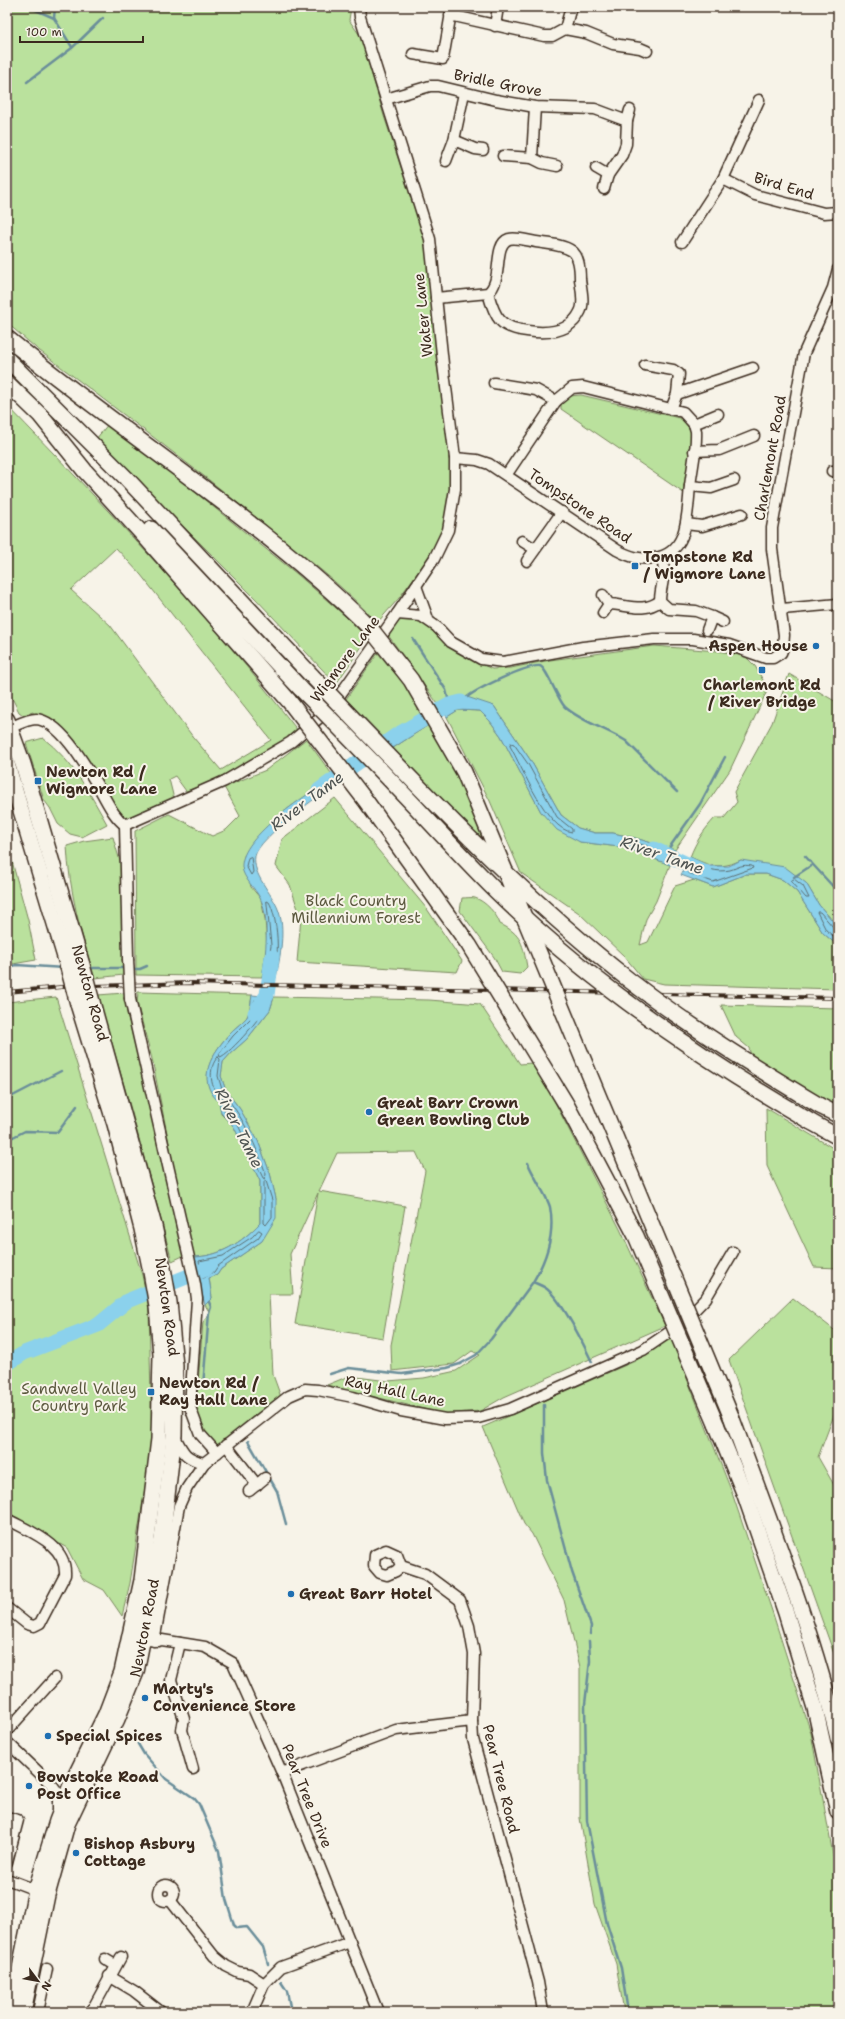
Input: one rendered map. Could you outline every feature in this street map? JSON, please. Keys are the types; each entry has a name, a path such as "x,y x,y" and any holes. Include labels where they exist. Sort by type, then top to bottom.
{"highway":[{"path":"7,338 182,470 324,583 370,628 411,680 441,729 464,772 731,1416 801,1607 838,1738"},
{"path":"7,359 126,478 312,676 458,828 573,934 630,980 703,1034 820,1106 838,1115"},
{"path":"7,383 196,575 301,689 496,891 562,950 619,996 693,1049 757,1091 838,1137"},
{"path":"48,424 85,471 289,701 366,801 469,945 566,1104 636,1236 745,1495 788,1620 815,1708 838,1812"},
{"name":"Newton Road","path":"8,726 85,1003 152,1219 157,1270 175,1366 174,1435 162,1539 146,1636 136,1672 126,1699 84,1786 65,1831 47,1895 19,1975 23,2012"},
{"name":"Newton Road","path":"7,764 75,966"},
{"name":"Newton Road","path":"11,2012 36,1890 57,1821 71,1786 106,1714 122,1672 146,1636 142,1580 159,1439 163,1304"}],"street":[{"name":"Water Lane","path":"359,7 360,17 430,239 455,458 455,489 448,530 434,559 397,614"},
{"path":"495,26 498,7"},
{"path":"564,29 571,7"},
{"path":"412,54 443,59 451,11 495,26 544,36 552,36 564,29 586,33 613,44 640,48 647,51"},
{"name":"Bridle Grove","path":"386,99 430,86 535,107 595,109 627,121"},
{"path":"446,161 454,140 464,93"},
{"path":"682,242 724,179 759,100"},
{"path":"532,158 535,107"},
{"path":"604,189 608,175 622,155 626,144 627,121 630,110"},
{"path":"454,140 475,149 483,150"},
{"path":"503,156 532,158 549,165 557,166"},
{"path":"596,168 608,175"},
{"name":"Bird End","path":"724,179 755,196 824,213 838,212"},
{"path":"436,298 488,293 495,285 502,244 509,239 518,239 564,247 572,251 577,259 582,301 580,312 569,325 559,330 540,333 511,328 504,324 496,315 488,293"},
{"name":"Charlemont Road","path":"428,619 451,642 481,659 503,662 583,647 654,639 693,639 728,645 766,658 773,658 777,656 783,648 784,642 782,609 772,549 772,528 804,353 833,288 838,269"},
{"path":"645,365 673,370 679,374 677,394 672,409"},
{"path":"677,394 753,368"},
{"path":"494,384 536,390 556,401"},
{"name":"Tompstone Road","path":"507,474 556,401 572,388 583,387 672,409 682,412 694,424"},
{"path":"718,414 694,424 696,439 686,524 682,540 677,548 671,554 661,558 665,570 660,590 660,601 669,609 696,611 723,622"},
{"path":"694,451 719,450 754,436"},
{"name":"Tompstone Road","path":"455,458 477,460 489,464 507,474 626,555 637,559 661,558"},
{"path":"690,486 711,488 734,480"},
{"path":"527,561 562,512"},
{"path":"686,524 702,526 742,514"},
{"path":"522,541 535,549"},
{"path":"416,586 428,619"},
{"path":"603,595 609,604"},
{"path":"609,604 646,608 660,601"},
{"path":"602,613 609,604"},
{"path":"782,609 838,604"},
{"name":"Wigmore Lane","path":"125,825 225,781 291,742 332,706 397,614 415,615 428,619"},
{"path":"707,630 712,617"},
{"path":"8,726 35,719 47,721 62,734 91,773 117,819 125,825 130,999 159,1118 188,1254 196,1284 197,1299 189,1396 193,1418 200,1434 217,1453"},
{"name":"Ray Hall Lane","path":"204,1463 289,1396 305,1389 353,1397 401,1411 445,1419 478,1418 510,1409 643,1350 680,1325 706,1298 733,1252"},
{"path":"174,1418 193,1418"},
{"path":"174,1435 183,1453 191,1459 204,1463"},
{"path":"226,1446 253,1488 265,1478"},
{"name":"Newton Road","path":"146,1636 179,1506 186,1488 204,1463"},
{"path":"7,1519 52,1544 59,1552 66,1567 65,1575 40,1623 34,1626 27,1624 7,1608"},
{"path":"401,1566 425,1574 460,1600 469,1626 474,1654 472,1721"},
{"name":"Pear Tree Drive","path":"146,1636 204,1647 233,1663 282,1773 378,2012"},
{"path":"180,1643 171,1680 184,1719 182,1730 193,1769"},
{"path":"7,1731 55,1678"},
{"name":"Pear Tree Road","path":"282,1773 396,1730 472,1721 473,1739 538,1982 543,2012"},
{"path":"7,1742 58,1793 59,1801 57,1821"},
{"path":"7,1817 18,1820 7,1862"},
{"path":"7,1879 36,1890"},
{"path":"170,1900 214,1956 226,1966 238,1972 250,1974 264,1984"},
{"path":"252,2012 264,1984 280,1967 350,1942"},
{"path":"91,2012 118,1961 105,1959"},
{"path":"38,2012 47,1969"},
{"path":"109,1976 134,1991 161,2012"}],"green space":[{"path":"7,7 351,7 349,20 361,37 384,116 424,237 432,297 437,366 450,435 453,470 445,526 429,557 399,598 377,623 336,583 307,559 207,478 36,348 7,323"},
{"path":"581,395 679,418 684,421 692,433 685,494 561,409 561,402 569,396"},
{"path":"7,405 157,564 229,646 298,731 281,745 202,786 186,791 175,776 169,779 174,799 129,820 121,818 66,732 52,721 34,716 33,712 23,715 19,712 7,688","holes":["116,548 141,575 271,740 221,770 193,737 110,625 71,590"]},
{"path":"109,423 297,574 352,622 367,639 336,684 255,598 96,439"},
{"path":"401,618 422,622 456,652 492,669 511,668 550,660 654,646 718,651 745,656 755,666 768,689 730,770 675,850 613,833 595,833 578,828 561,815 531,761 494,706 450,700 440,707 388,635"},
{"path":"378,653 405,685 423,714 384,738 346,699"},
{"path":"789,674 838,703 838,927 819,905 806,883 741,860 727,865 715,866 703,863 690,857 704,831 711,822 715,818 724,818 737,802 734,792 772,723"},
{"path":"458,710 480,711 490,721 501,736 541,812 580,842 627,848 670,865 656,901 646,919 640,945 648,942 675,886 694,880 713,887 746,874 766,874 783,880 797,892 823,933 838,946 838,989 664,984 643,979 625,957 579,913 521,873 490,801 447,717"},
{"path":"430,724 445,749 489,848 393,748"},
{"path":"43,738 63,756 71,766 107,824 82,837 70,834 58,824 44,800 26,743"},
{"path":"306,739 334,777 273,821 252,843 244,856 251,887 261,899 265,919 267,946 262,977 136,975 135,831 169,814 212,836 226,830 240,816 224,787 266,770"},
{"name":"Black Country Millennium Forest","path":"335,798 427,909 462,961 457,972 297,962 301,918 290,885 276,866 282,839"},
{"path":"113,837 121,865 124,975 95,978 76,913 70,879 67,846 84,841"},
{"path":"7,843 28,920 36,960 7,965"},
{"name":"Black Country Millennium Forest","path":"462,898 474,898 483,902 493,912 500,924 517,936 524,952 527,967 520,974 502,972 494,957 460,911"},
{"path":"138,992 252,995 247,1017 231,1032 218,1048 209,1066 207,1075 208,1084 212,1093 220,1102 221,1114 234,1127 260,1181 260,1223 238,1243 221,1252 192,1257 152,1059 137,1003"},
{"path":"124,993 127,1013 167,1174 183,1256 172,1261 98,995"},
{"name":"Sandwell Valley Country Park","path":"56,997 142,1275 149,1308 152,1443 130,1583 122,1616 104,1590 83,1579 67,1548 7,1514 7,1002"},
{"path":"274,997 429,1000 480,1004 520,1064 532,1063 546,1085 620,1229 665,1326 504,1397 480,1411 444,1414 327,1385 349,1376 388,1381 424,1378 456,1371 480,1355 472,1351 454,1364 392,1371 391,1345 425,1171 416,1152 337,1153 319,1191 405,1206 383,1338 295,1324 318,1193 290,1254 293,1294 269,1294 273,1375 281,1397 217,1446 203,1429 196,1407 203,1322 210,1313 205,1305 212,1298 209,1278 217,1275 221,1269 262,1241 276,1199 270,1173 258,1141 240,1109 226,1091 221,1076 223,1062 247,1039 270,1010"},
{"path":"721,1005 838,1008 838,1109 751,1056 749,1048 736,1037"},
{"path":"766,1108 838,1151 838,1268 814,1267 767,1166"},
{"path":"793,1298 838,1333 838,1411 834,1415 818,1457 838,1492 838,1665 729,1360"},
{"path":"671,1338 731,1490 811,1733 838,1883 838,2012 624,2012 616,1964 595,1904 580,1818 580,1667 564,1600 532,1534 524,1524 483,1427 635,1361"}],"water":[{"path":"467,697 494,706 531,761 561,815 578,828 595,833 613,833 675,850 670,865 627,848 580,842 557,830 541,812 501,736 490,721 480,711 458,710 447,717 440,707 450,700"},
{"path":"423,714 430,724 393,748 384,738"},
{"path":"334,777 338,782 278,828 267,838 255,856 256,870 278,909 282,925 282,943 276,978 262,977 266,948 265,915 258,894 243,871 242,867 244,855 252,842 279,816"},
{"path":"690,857 709,866 729,866 741,860 785,867 806,883 819,905 838,927 838,946 823,933 797,892 783,880 766,874 746,874 713,887 681,875"},
{"path":"252,995 274,997 270,1010 247,1039 223,1062 221,1076 226,1091 240,1109 258,1141 270,1173 276,1199 276,1218 262,1241 221,1269 217,1275 209,1278 212,1298 205,1305 192,1257 221,1252 229,1248 238,1243 260,1223 260,1181 234,1127 221,1113 219,1102 212,1093 208,1084 207,1075 209,1066 218,1048 231,1032 247,1017"}],"waterway":[{"path":"29,7 54,18 72,47"},
{"path":"54,18 55,7"},
{"path":"27,82 72,48 103,18"},
{"path":"413,639 446,690 449,702"},
{"path":"465,699 501,678 524,669 540,666 543,668 565,707 578,717 626,741 677,792"},
{"name":"River Tame","path":"319,790 395,736 449,705 461,702"},
{"path":"669,848 700,804 725,757"},
{"name":"River Tame","path":"654,849 705,872"},
{"path":"805,856 838,892"},
{"path":"794,877 812,865"},
{"name":"River Tame","path":"255,1013 267,995 272,957"},
{"path":"7,967 17,965 64,968"},
{"path":"131,969 140,969 147,966"},
{"path":"89,968 126,968"},
{"path":"7,1099 61,1071"},
{"path":"7,1140 25,1131 58,1132 77,1106"},
{"path":"528,1163 549,1203 551,1217 548,1246 542,1265 533,1282"},
{"name":"River Tame","path":"7,1364 24,1353 98,1325 127,1301 206,1269"},
{"path":"330,1374 349,1368 402,1374 447,1368 460,1364 476,1355 491,1339 533,1282 547,1289 560,1303 592,1362"},
{"path":"203,1386 209,1313 211,1307 209,1302"},
{"path":"544,1405 544,1453 547,1480 572,1572 591,1626 590,1634"},
{"path":"248,1441 277,1491 286,1524"},
{"path":"589,1641 590,1661 585,1704 587,1821 607,1924 621,1968 628,2012"},
{"path":"136,1739 144,1754 166,1779 194,1798 199,1804 219,1851 226,1899 234,1925 237,1928 247,1927 263,1947 268,1964"},
{"path":"281,1982 287,1991 291,2012"}],"railway":[{"path":"7,992 62,987 189,983 838,998"}],"place":[{"name":"Tompstone Rd / Wigmore Lane","path":"635,566"},
{"name":"Aspen House","path":"816,646"},
{"name":"Charlemont Rd / River Bridge","path":"762,670"},
{"name":"Newton Rd / Wigmore Lane","path":"38,781"},
{"name":"Great Barr Crown Green Bowling Club","path":"369,1112"},
{"name":"Newton Rd / Ray Hall Lane","path":"151,1392"},
{"name":"Great Barr Hotel","path":"291,1594"},
{"name":"Marty's Convenience Store","path":"145,1698"},
{"name":"Special Spices","path":"48,1736"},
{"name":"Bowstoke Road Post Office","path":"29,1786"},
{"name":"Bishop Asbury Cottage","path":"76,1853"}]}
